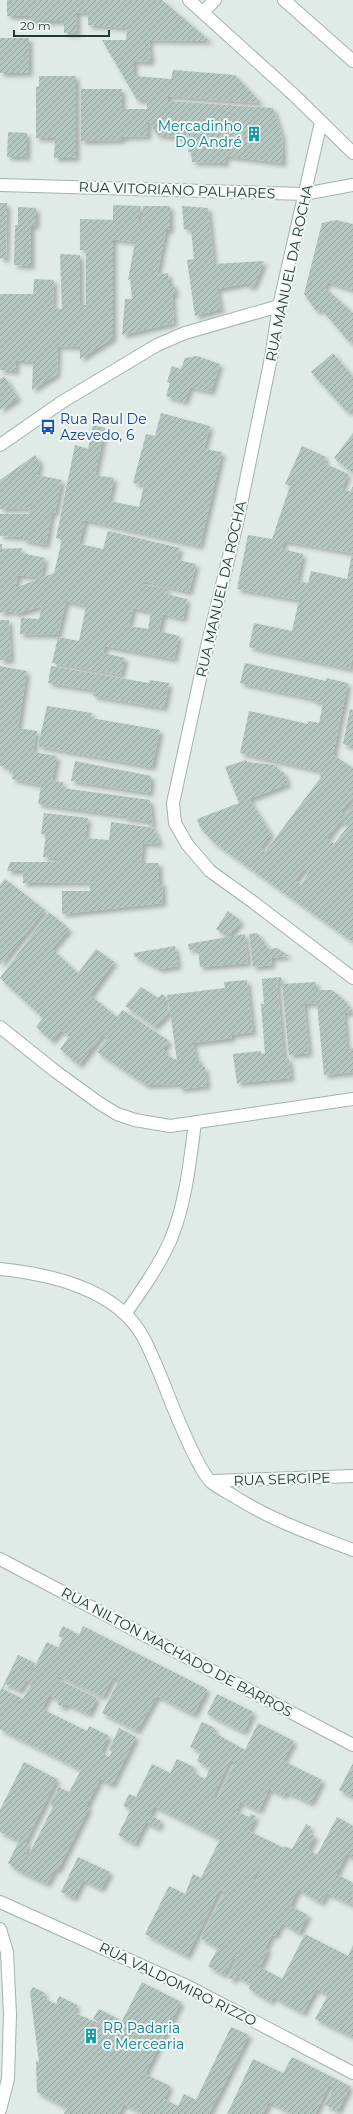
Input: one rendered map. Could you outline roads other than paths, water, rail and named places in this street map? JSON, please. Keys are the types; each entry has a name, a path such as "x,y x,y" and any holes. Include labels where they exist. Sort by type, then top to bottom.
{"street":[{"path":"189,0 353,152"},
{"path":"203,12 215,0"},
{"path":"284,0 353,61"},
{"name":"RUA MANUEL DA ROCHA","path":"321,122 279,306 272,358 238,519 206,651 173,803 175,823 187,844 210,871 353,978"},
{"name":"RUA VITORIANO PALHARES","path":"0,185 304,194 353,185"},
{"path":"0,444 62,402 157,345 186,333 279,306"},
{"path":"0,1027 55,1071 117,1114 135,1120 170,1126 353,1099"},
{"path":"125,1314 153,1275 171,1238 185,1190 195,1122"},
{"path":"0,1269 29,1272 84,1289 106,1300 125,1314 142,1336 187,1439 211,1481 248,1505 279,1520 353,1550"},
{"name":"RUA SERGIPE","path":"211,1481 353,1476"},
{"name":"RUA NILTON MACHADO DE BARROS","path":"0,1559 353,1745"},
{"name":"RUA VALDOMIRO RIZZO","path":"0,1902 189,1987 353,2073"},
{"path":"0,1929 7,1952 10,2014 8,2080 0,2110"}],"place":[{"name":"Mercadinho Do André","path":"254,134"},
{"name":"Rua Raul De Azevedo, 6","path":"48,427"},
{"name":"RR Padaria e Mercearia","path":"91,2036"}]}
